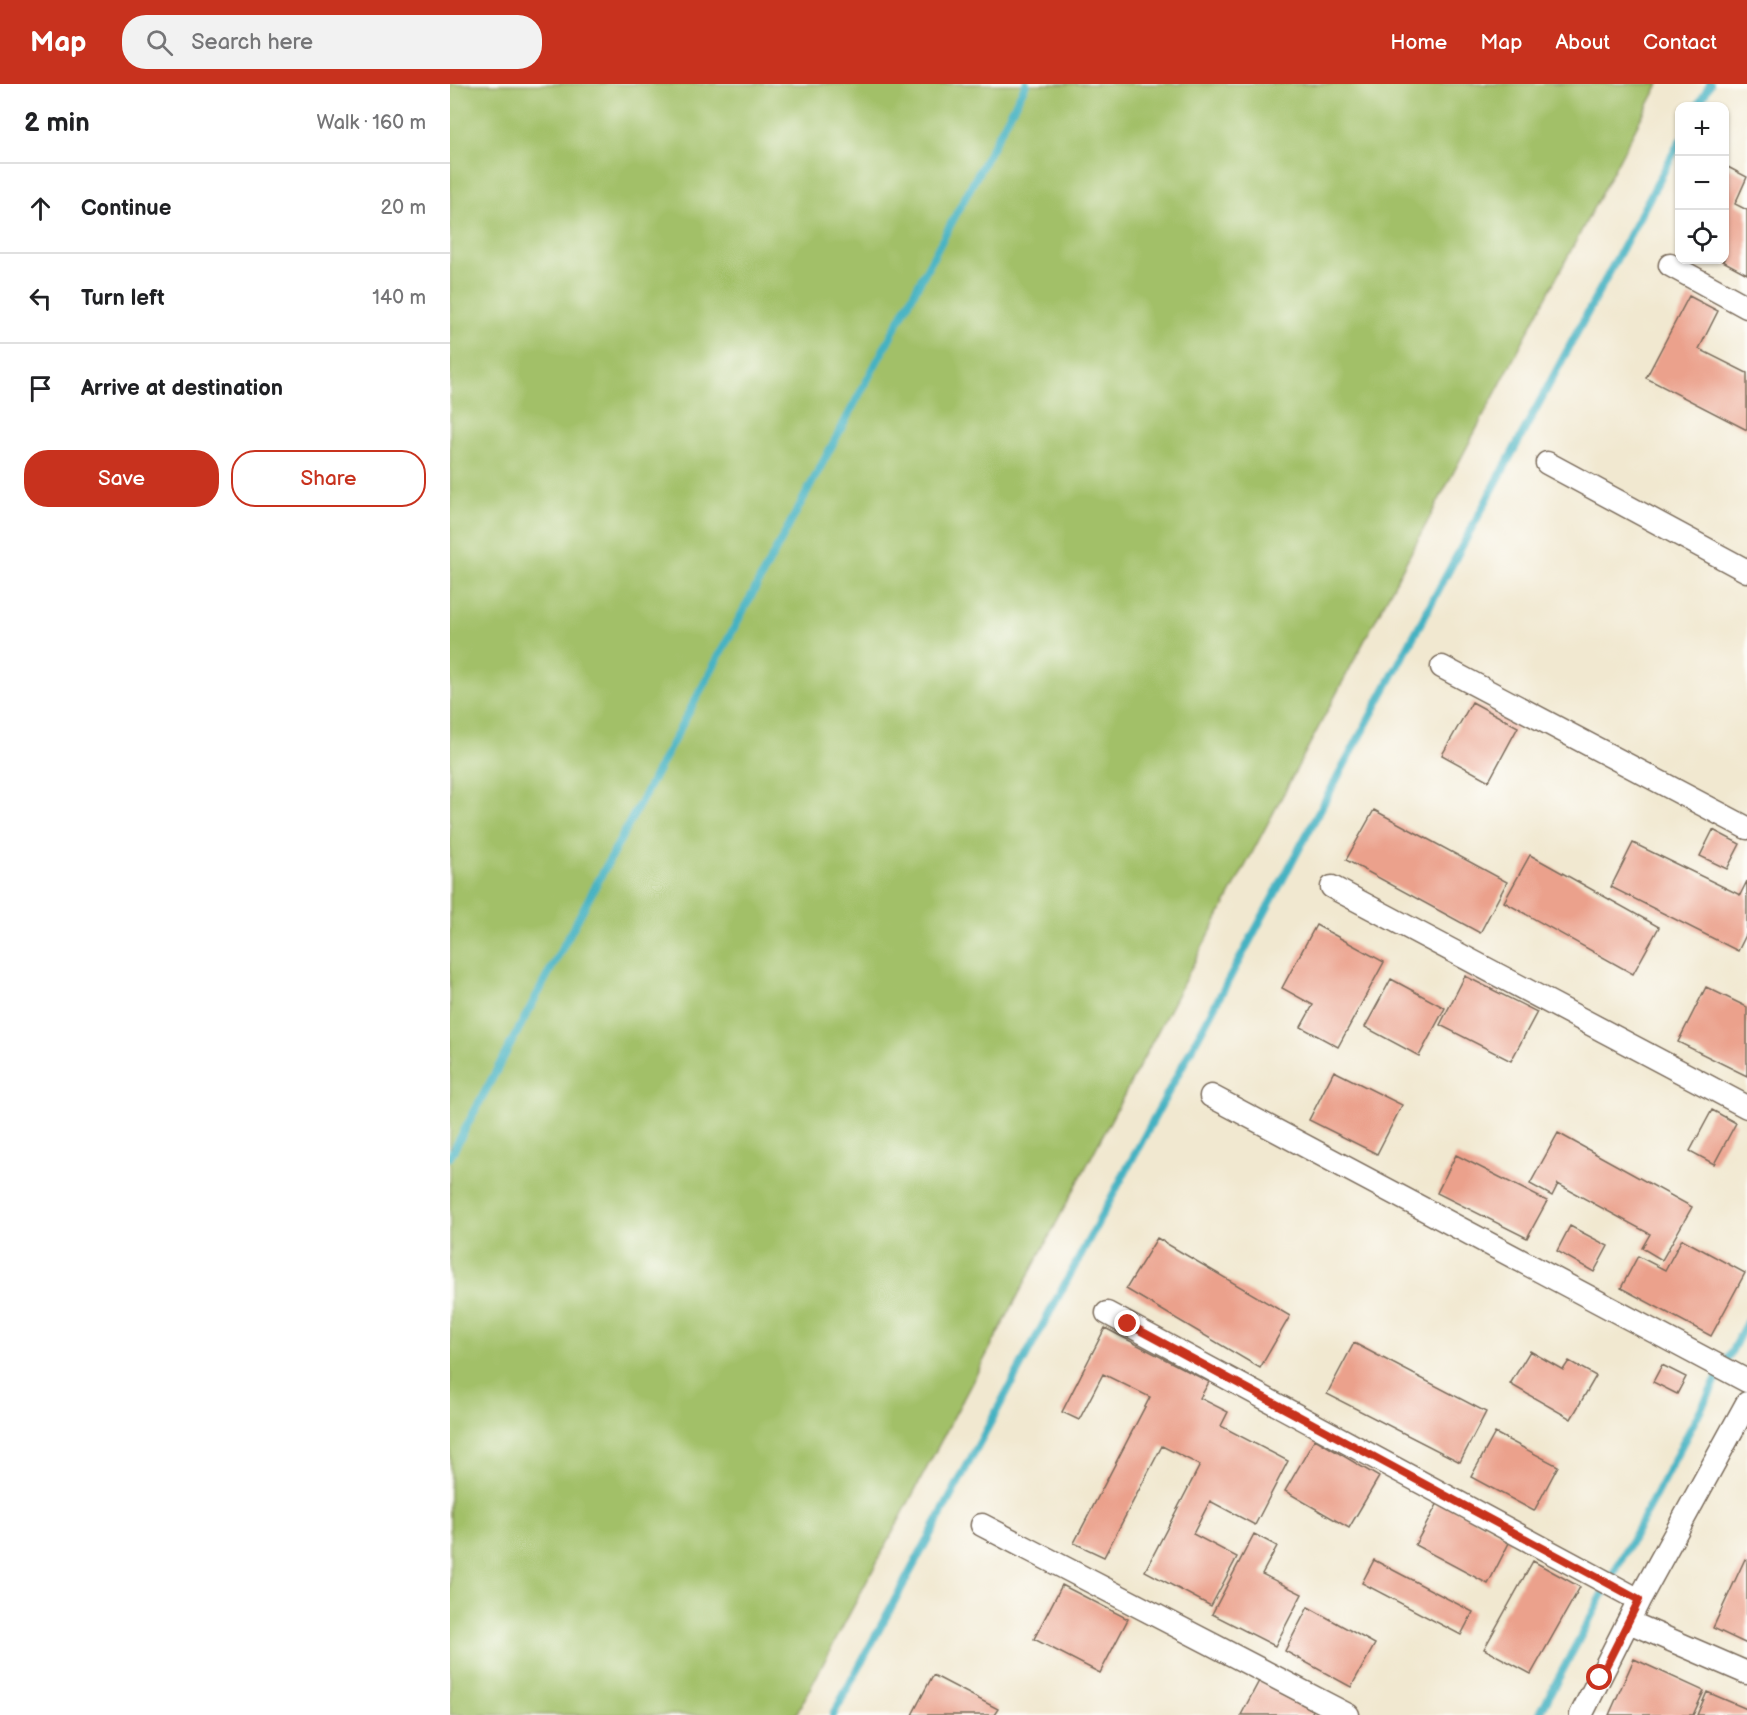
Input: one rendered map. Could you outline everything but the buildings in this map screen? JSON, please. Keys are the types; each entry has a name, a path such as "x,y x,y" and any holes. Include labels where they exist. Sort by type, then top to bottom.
{"street":[{"path":"1670,265 1747,307"},
{"path":"1547,463 1747,571"},
{"path":"1442,667 1747,828"},
{"path":"1332,887 1747,1107"},
{"path":"1211,1096 1747,1381"},
{"path":"1107,1313 1639,1600"},
{"path":"1581,1715 1639,1600 1747,1403"},
{"path":"982,1525 1348,1715"},
{"path":"1629,1622 1747,1673"}],"green space":[{"path":"450,84 1659,84 796,1715 450,1715"}],"waterway":[{"path":"450,1157 1026,84"},
{"path":"1700,102 1710,84"},
{"path":"833,1715 1675,150"},
{"path":"1539,1715 1747,1322"}],"route":[{"path":"1128,1324 1639,1600 1600,1678"}]}
